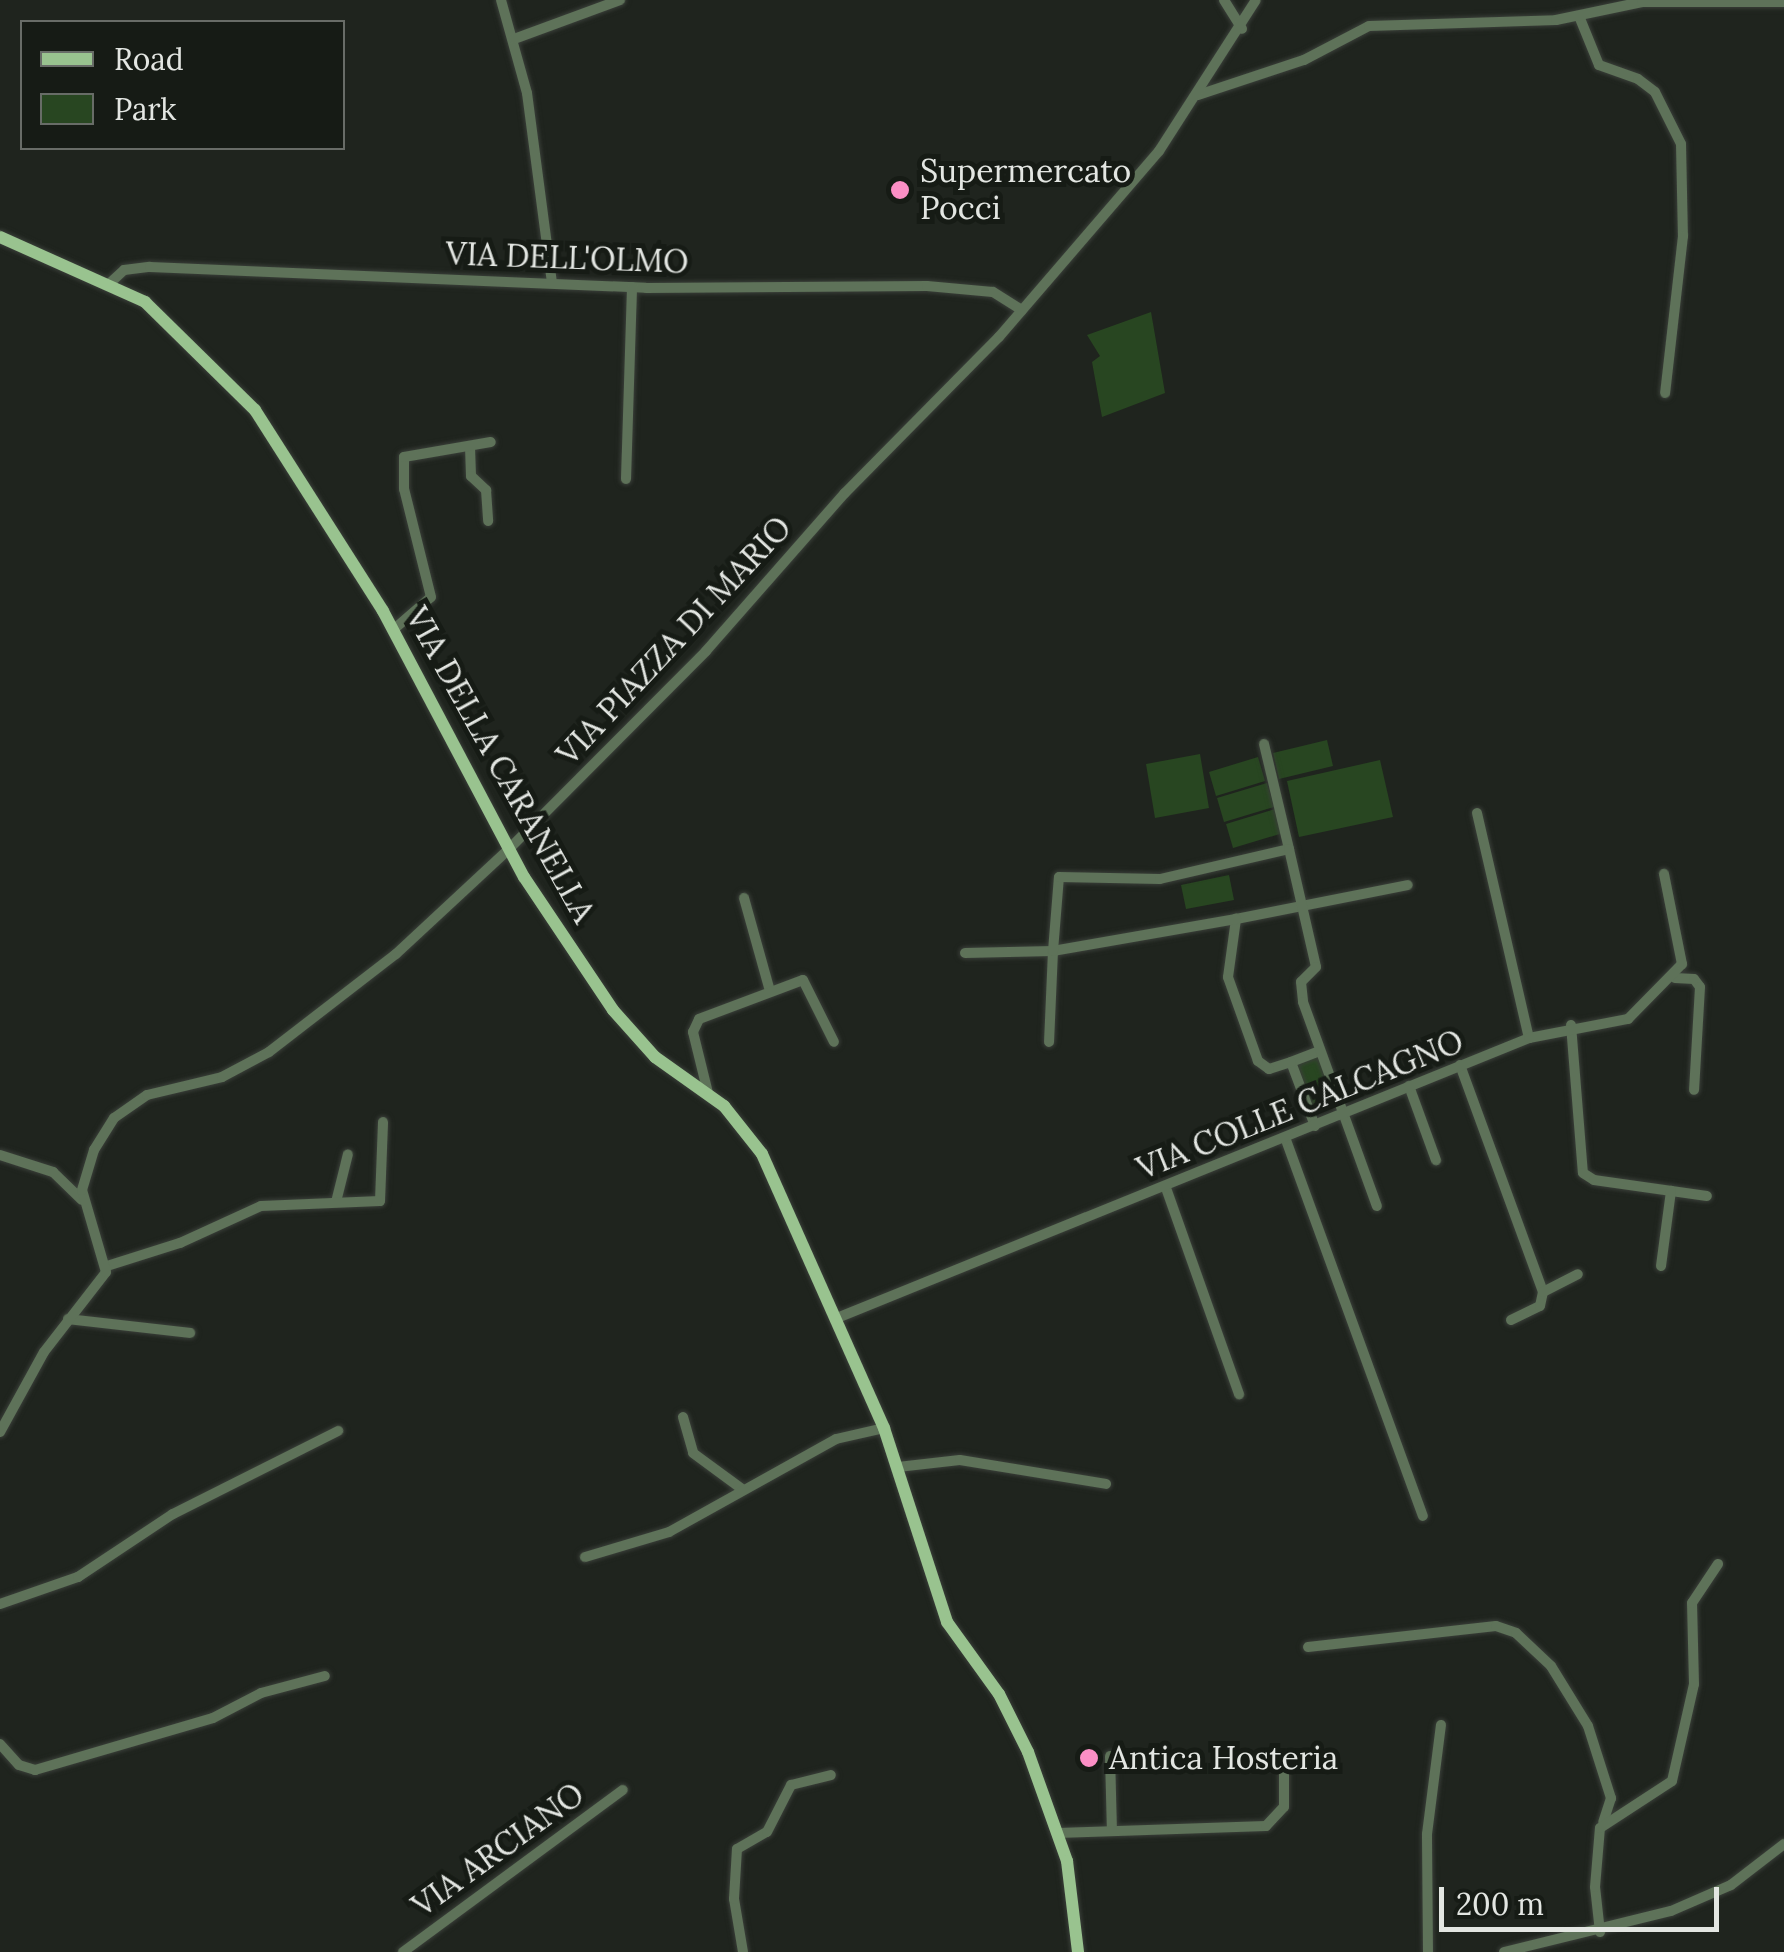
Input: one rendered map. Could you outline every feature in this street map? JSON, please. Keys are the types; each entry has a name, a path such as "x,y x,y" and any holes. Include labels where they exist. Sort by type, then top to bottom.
{"main road":[{"name":"VIA DELLA CARANELLA","path":"0,237 110,283 166,319 256,410 393,630 509,850 628,1031 736,1119 772,1170 884,1428 945,1617 1014,1720 1058,1833 1078,1952"}],"street":[{"path":"501,0 514,39 552,282"},
{"path":"514,39 620,0"},
{"path":"1224,0 1242,29"},
{"name":"VIA PIAZZA DI MARIO","path":"82,1200 96,1145 123,1110 152,1094 222,1076 270,1052 396,954 509,850 706,650 838,500 1022,310 1148,166 1242,29 1256,0"},
{"path":"1198,96 1308,58 1363,27 1579,16 1642,2 1784,2"},
{"path":"1579,16 1599,66 1652,89 1681,144 1683,236 1665,393"},
{"name":"VIA DELL'OLMO","path":"110,283 122,272 150,267 632,287 968,288 998,293 1022,310"},
{"path":"626,480 632,287"},
{"path":"393,630 431,596 405,493 404,459 413,452 491,442"},
{"path":"470,447 471,476 486,490 488,521"},
{"path":"1264,744 1316,967 1300,990 1377,1206"},
{"path":"1477,813 1529,1038"},
{"path":"1049,1042 1060,876 1160,879 1289,849"},
{"path":"1664,874 1683,958 1675,978 1694,980 1700,987 1694,1090"},
{"path":"965,953 1053,950 1236,920 1408,885"},
{"path":"744,898 770,991"},
{"path":"1236,920 1228,977 1258,1060 1269,1069 1320,1052"},
{"name":"VIA COLLE CALCAGNO","path":"837,1318 1286,1140 1342,1112 1529,1038 1571,1025 1626,1020 1675,978"},
{"path":"708,1093 694,1025 770,991 806,980 834,1042"},
{"path":"1571,1025 1583,1173 1594,1180 1708,1196"},
{"path":"1290,1062 1315,1126"},
{"path":"1460,1065 1543,1292 1540,1306 1512,1320"},
{"path":"1409,1086 1436,1160"},
{"path":"0,1432 68,1319 107,1266 188,1240 261,1206 381,1199 383,1122"},
{"path":"1286,1140 1422,1516"},
{"path":"336,1202 348,1154"},
{"path":"0,1155 56,1174 82,1200 107,1266"},
{"path":"1166,1188 1239,1394"},
{"path":"1661,1266 1670,1191"},
{"path":"1543,1292 1578,1274"},
{"path":"68,1319 190,1333"},
{"path":"682,1417 693,1452 742,1489"},
{"path":"585,1557 669,1532 742,1489 784,1474 842,1437 884,1428"},
{"path":"0,1604 78,1578 172,1514 338,1431"},
{"path":"898,1467 960,1460 1106,1484"},
{"path":"1603,1822 1655,1796 1673,1778 1694,1684 1692,1603 1718,1564"},
{"path":"1308,1646 1496,1626 1516,1633 1552,1666 1592,1736 1611,1798 1603,1822 1595,1881 1600,1932"},
{"path":"0,1745 19,1766 35,1770 213,1718 261,1693 326,1676"},
{"path":"1428,1952 1427,1834 1441,1725"},
{"path":"1110,1756 1112,1831"},
{"path":"1058,1833 1269,1825 1284,1805 1284,1761"},
{"path":"742,1952 734,1899 737,1849 767,1832 794,1784 831,1775"},
{"name":"VIA ARCIANO","path":"403,1952 622,1790"},
{"path":"1504,1952 1600,1932 1718,1892 1784,1844"}],"green space":[{"path":"1151,312 1165,393 1102,417 1092,362 1100,356 1087,335"},
{"path":"1327,740 1333,766 1279,779 1273,753"},
{"path":"1200,754 1209,808 1155,818 1146,764"},
{"path":"1258,757 1265,781 1216,796 1209,772"},
{"path":"1380,760 1393,817 1299,837 1287,781"},
{"path":"1267,783 1274,807 1224,822 1217,798"},
{"path":"1275,809 1283,833 1233,848 1226,824"},
{"path":"1229,875 1234,900 1186,909 1181,885"},
{"path":"1318,1054 1337,1106 1313,1115 1294,1063"}],"place":[{"name":"Supermercato Pocci","path":"900,190"},
{"name":"Antica Hosteria","path":"1089,1758"}]}
